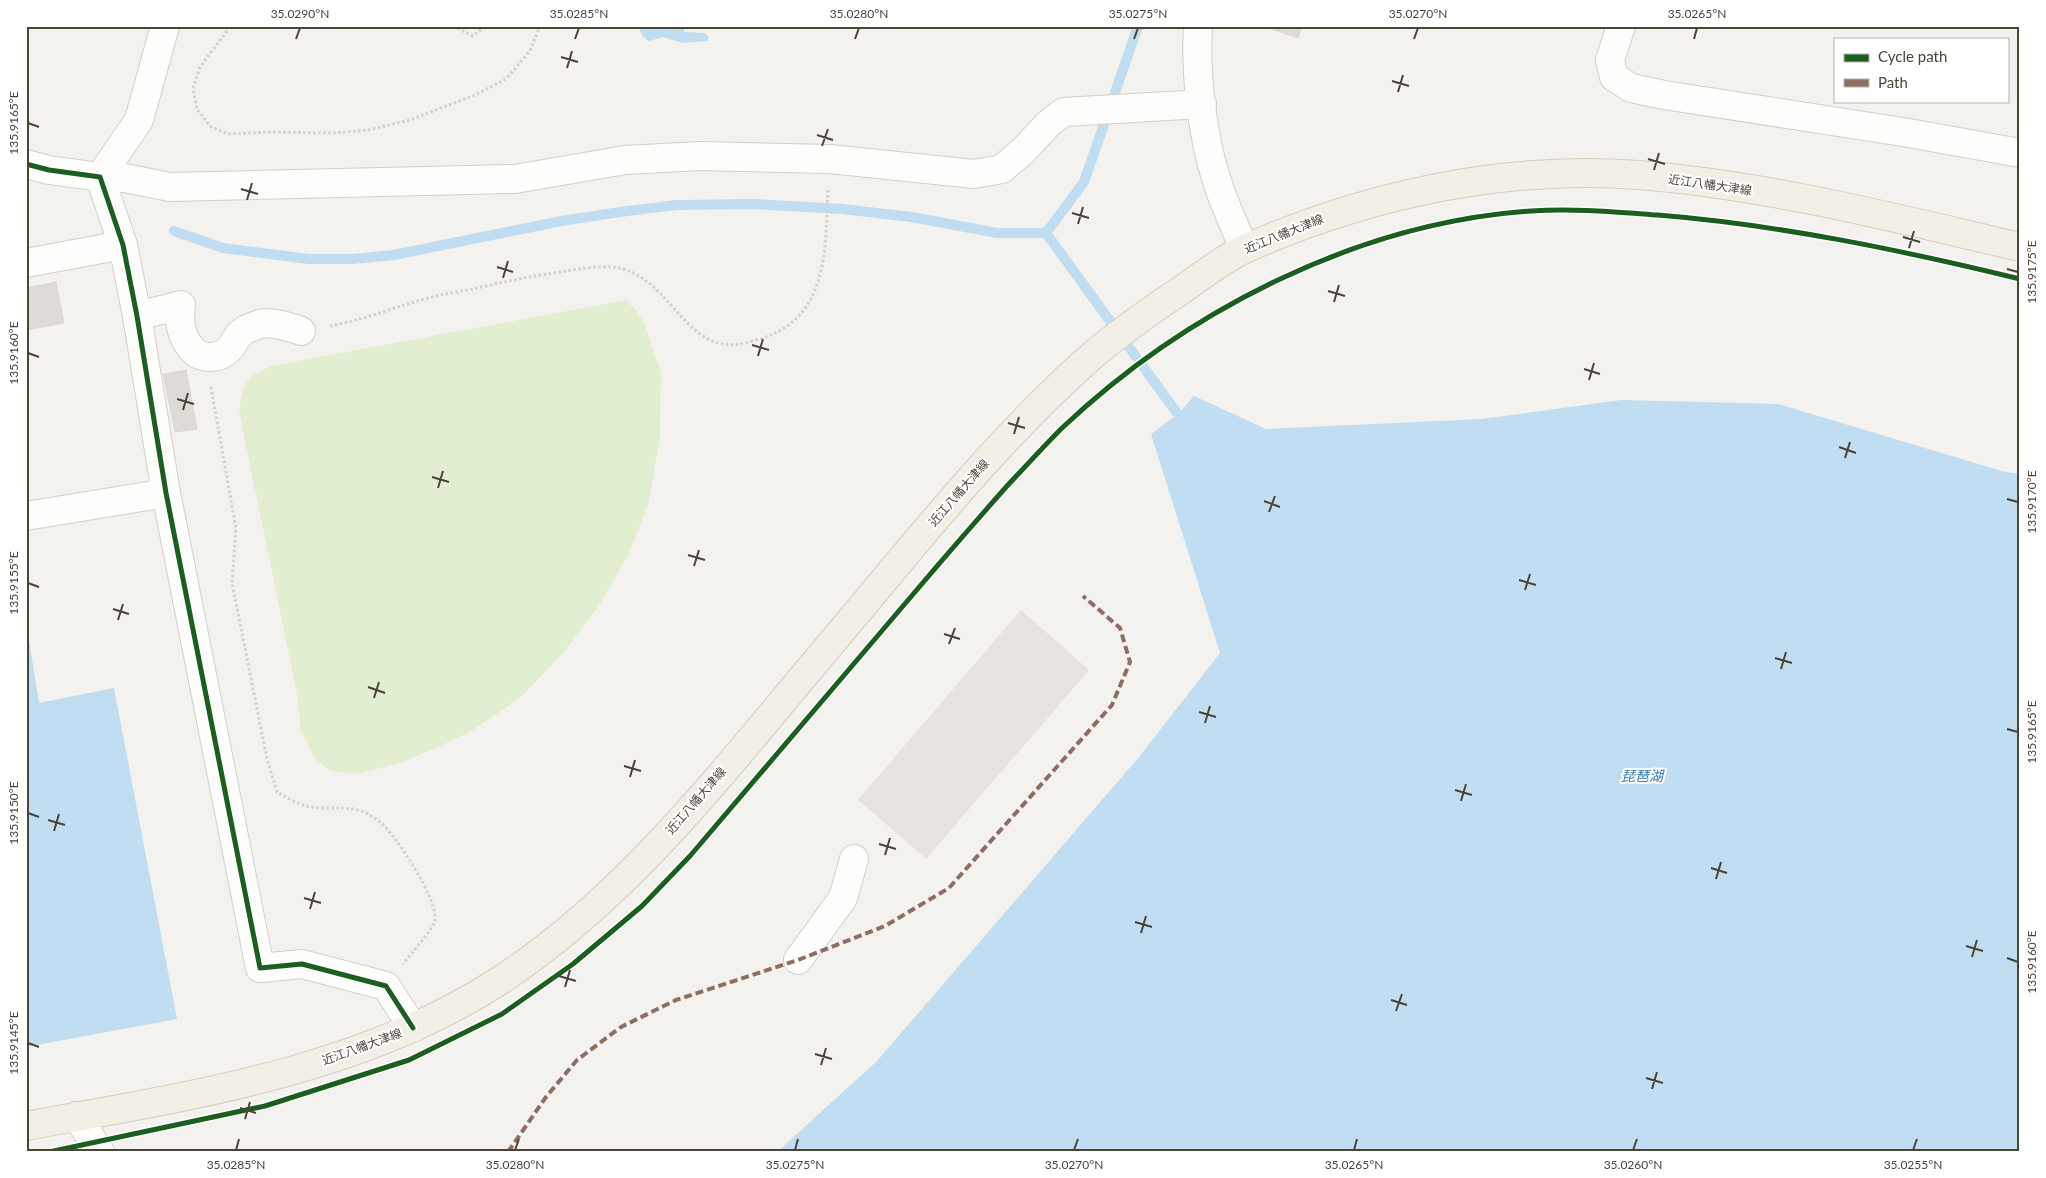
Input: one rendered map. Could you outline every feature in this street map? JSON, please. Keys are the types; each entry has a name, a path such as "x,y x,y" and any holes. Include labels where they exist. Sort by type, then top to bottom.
{"main road":[{"name":"近江八幡大津線","path":"26,1126 269,1078 336,1058 413,1028 490,987 537,956 628,877 732,760 983,465 1071,376 1104,346 1136,322 1244,249 1332,214 1420,191 1465,182 1517,176 1576,173 1639,175 1736,187 1817,202 2020,247"}],"street":[{"path":"100,177 139,120 165,26"},
{"path":"1198,26 1196,47 1206,135 1216,178 1244,249"},
{"path":"1621,26 1610,60 1614,78 1631,88 2020,153"},
{"path":"26,164 49,170 100,177 125,178 170,187 516,179 625,160 700,156 830,159 974,174 1002,168 1023,152 1049,123 1064,112 1202,104"},
{"path":"100,177 123,245 137,316 166,493 260,968 302,964 386,986 413,1028"},
{"path":"26,263 123,245"},
{"path":"137,316 181,305 179,320 183,338 194,353 209,357 228,351 240,332 261,324 278,324 301,331"},
{"path":"26,516 166,493"},
{"path":"798,960 843,898 854,859"},
{"path":"77,1116 100,1152"}],"path":[{"path":"228,26 228,31 200,67 193,88 197,109 210,126 227,134 271,132 333,133 368,130 410,120 475,95 506,80 530,51 540,26"},
{"path":"454,26 456,29 473,36 485,26"},
{"path":"301,331 366,318 449,293 547,274 612,267 630,273 650,284 703,336 722,344 740,344 759,340 780,332 803,311 817,289 826,232 830,159"},
{"path":"209,357 212,402 236,529 232,583 267,759 277,792 309,807 346,807 365,812 381,823 399,844 424,883 436,913 435,923 386,986"}],"green space":[{"path":"626,300 642,317 661,372 660,437 649,501 631,550 599,606 565,651 520,698 465,735 400,763 357,774 331,771 314,758 301,730 297,694 239,411 242,394 247,382 256,374 271,366"}],"shaded area":[{"path":"1021,610 1089,670 926,859 858,800"}],"water":[{"path":"643,26 679,26 685,32 705,33 709,37 707,41 683,43 663,37 649,41 642,36 640,30"},
{"name":"琵琶湖","path":"1194,396 1266,429 1482,419 1621,400 1778,404 2005,472 2020,474 2020,1152 777,1152 877,1061 1139,757 1220,653 1151,434 1178,414"},
{"path":"26,621 39,703 114,688 177,1019 26,1047"}],"building":[{"path":"1263,26 1302,26 1298,38"},
{"path":"56,282 64,323 26,330 26,288"},
{"path":"186,370 197,429 175,432 163,374"}],"waterway":[{"path":"1046,233 1084,182 1138,26"},
{"path":"174,231 223,248 309,259 352,259 394,255 561,221 627,211 677,205 755,204 842,209 912,217 997,233 1046,233"},
{"path":"1046,233 1185,424"}],"marked path":[{"path":"508,1152 546,1097 577,1060 621,1027 676,1000 798,960 885,926 949,888 1112,705 1130,662 1120,628 1083,596"}],"cycle path":[{"path":"26,164 49,170 100,177 123,245 137,316 166,493 260,968 302,964 386,986 413,1028"},
{"path":"49,1152 265,1106 409,1060 502,1014 573,964 642,906 690,856 963,536 1062,428 1111,385 1164,346 1220,311 1278,280 1340,254 1402,233 1466,219 1531,211 1563,210 1658,215 1749,225 1840,240 2020,279"}]}
